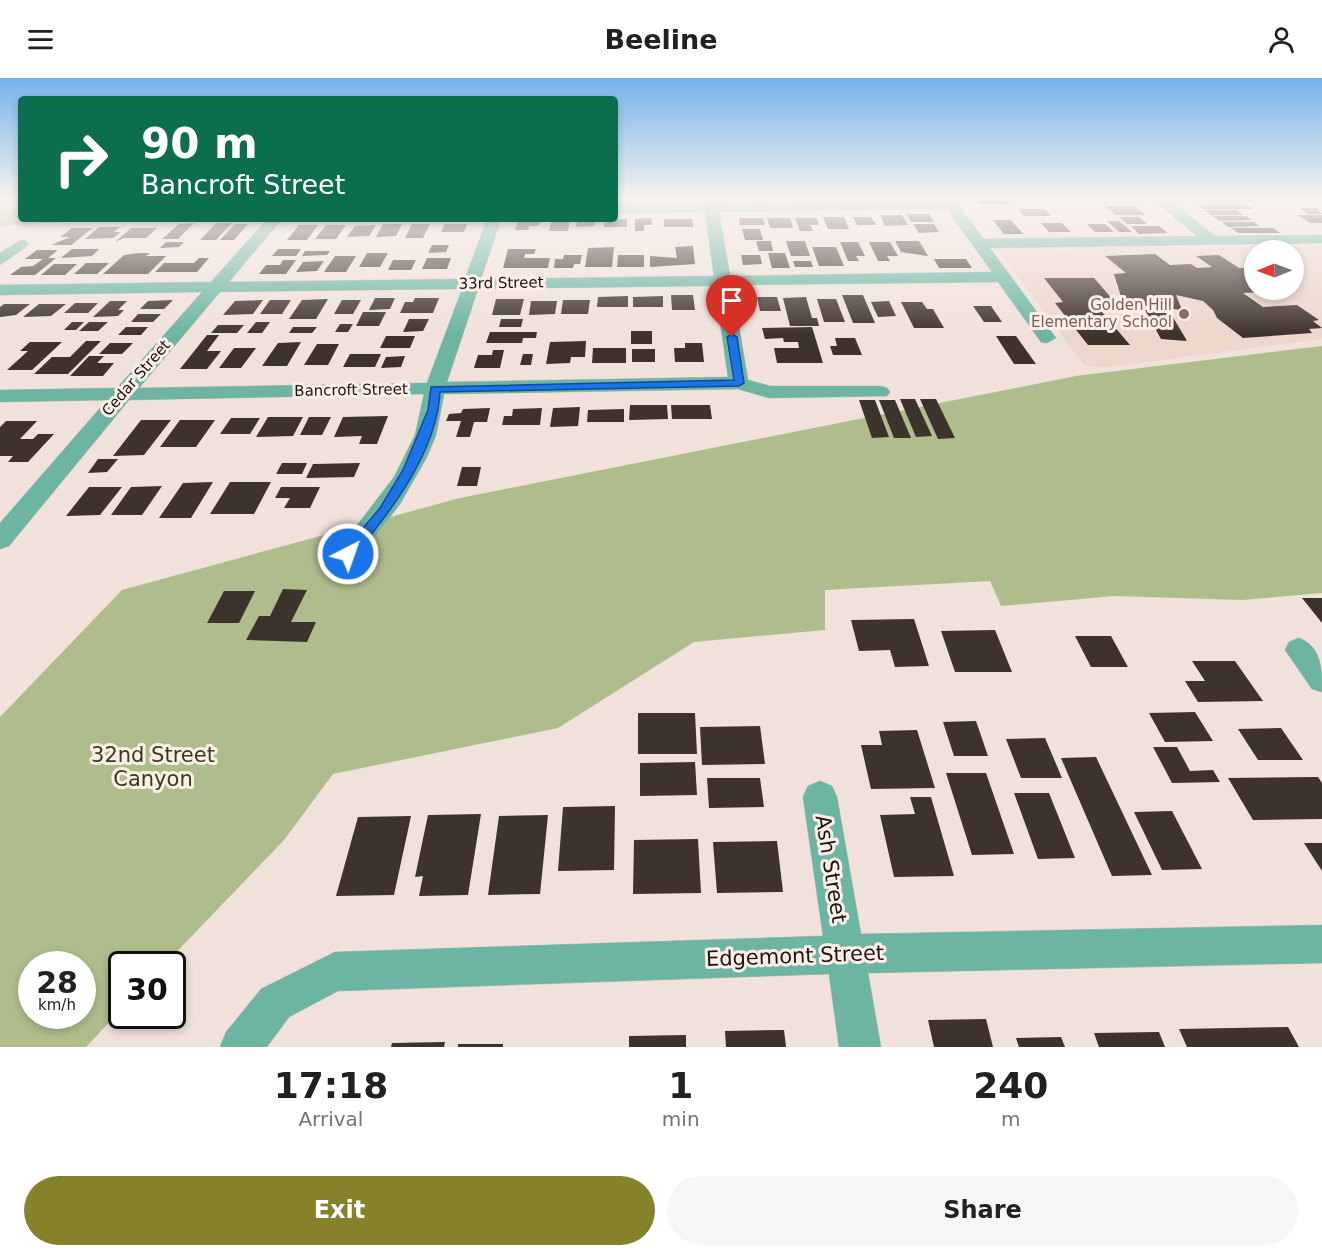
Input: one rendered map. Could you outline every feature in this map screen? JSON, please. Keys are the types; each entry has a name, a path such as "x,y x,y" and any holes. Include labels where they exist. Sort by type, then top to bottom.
{"street":[{"path":"0,260 21,244"},
{"name":"Cedar Street","path":"0,540 253,244"},
{"path":"348,554 385,511 409,470 434,410 435,389 485,244"},
{"path":"717,244 739,383"},
{"path":"981,244 1001,277 1047,338"},
{"name":"33rd Street","path":"0,290 1001,277"},
{"name":"Bancroft Street","path":"0,396 739,383 770,392 880,392"},
{"path":"1299,650 1322,680"},
{"name":"Ash Street","path":"820,797 860,1047"},
{"name":"Edgemont Street","path":"241,1047 275,1003 335,972 845,954 1322,944"}],"shaded area":[{"name":"Golden Hill Elementary School","path":"1304,246 1322,246 1322,339 1110,367 1085,366 997,249 1244,247 1244,300 1304,300"}],"green space":[{"name":"32nd Street Canyon","path":"1322,346 1322,593 1242,600 1114,596 1001,606 990,581 825,590 825,630 694,642 558,728 333,774 284,840 177,951 108,951 108,1024 86,1047 0,1047 0,717 122,590 460,498 1076,376"}],"building":[{"path":"164,244 182,244 179,247 160,248"},
{"path":"757,244 772,244 773,251 759,251"},
{"path":"787,244 806,244 810,256 791,256"},
{"path":"841,244 859,244 865,256 856,256 859,261 848,261"},
{"path":"870,244 891,244 898,256 887,256 890,261 878,261"},
{"path":"897,244 921,244 928,256 901,252"},
{"path":"432,245 449,245 446,252 428,253"},
{"path":"693,246 695,264 650,267 650,256 677,258 675,247"},
{"path":"614,247 612,267 585,267 588,248"},
{"path":"812,247 836,247 844,266 819,266"},
{"path":"72,249 99,249 92,256 61,258"},
{"path":"278,249 301,249 296,256 272,256"},
{"path":"508,249 536,249 534,254 525,254 524,258 550,258 548,268 503,268"},
{"path":"37,250 58,250 48,258 56,258 35,275 10,275 21,267 33,266 43,259 25,259"},
{"path":"305,251 330,251 327,255 302,256"},
{"path":"150,253 146,256 166,256 148,274 103,274 124,255"},
{"path":"367,253 388,253 380,267 359,267"},
{"path":"768,253 785,253 790,268 772,268"},
{"path":"1155,254 1170,265 1191,264 1197,268 1212,267 1196,256 1219,255 1239,268 1244,268 1244,300 1253,300 1263,307 1297,305 1319,320 1313,321 1322,328 1309,329 1312,333 1243,338 1217,318 1213,310 1203,301 1176,295 1182,310 1123,303 1114,274 1126,273 1105,256"},
{"path":"564,255 582,255 580,264 574,264 573,268 554,268 555,259 563,259"},
{"path":"618,255 644,255 644,267 617,267"},
{"path":"741,255 760,255 762,264 743,265"},
{"path":"335,256 356,256 346,272 324,272"},
{"path":"199,258 209,258 197,272 155,272 164,263 194,263"},
{"path":"427,258 451,258 447,269 422,269"},
{"path":"934,259 966,259 972,268 939,268"},
{"path":"283,260 296,260 286,274 259,274 266,265 280,265"},
{"path":"393,260 416,260 411,270 388,270"},
{"path":"324,261 317,271 296,272 303,262"},
{"path":"793,261 811,261 813,267 795,267"},
{"path":"86,263 109,263 97,274 74,274"},
{"path":"54,264 77,264 65,275 41,275"},
{"path":"1044,278 1094,278 1115,302 1111,302 1114,305 1096,305 1130,345 1088,345 1055,303 1063,302"},
{"path":"671,295 693,295 695,310 672,310"},
{"path":"842,295 863,295 875,323 853,323"},
{"path":"628,296 628,307 597,307 598,297"},
{"path":"663,296 663,307 633,307 633,297"},
{"path":"757,297 777,297 781,311 760,311"},
{"path":"806,297 812,318 817,318 819,326 790,326 783,298"},
{"path":"375,298 395,298 390,309 369,310"},
{"path":"415,298 439,298 433,313 400,313 405,302 413,302"},
{"path":"328,299 316,319 289,319 302,300"},
{"path":"496,299 524,299 520,315 492,315"},
{"path":"817,299 836,299 845,322 824,322"},
{"path":"173,300 164,309 140,309 148,301"},
{"path":"263,300 253,314 223,315 235,301"},
{"path":"270,300 291,300 282,314 260,314"},
{"path":"342,300 361,300 353,314 334,314"},
{"path":"563,300 590,300 588,314 561,314"},
{"path":"110,301 127,301 118,310 124,310 118,316 93,317"},
{"path":"531,301 557,301 555,314 529,315"},
{"path":"889,301 896,316 878,317 871,302"},
{"path":"901,302 922,302 927,309 933,309 944,328 914,328"},
{"path":"75,303 98,303 88,313 64,313"},
{"path":"4,304 30,304 16,315 0,317 0,307"},
{"path":"39,304 66,304 51,316 23,317"},
{"path":"973,306 991,306 1002,322 984,322"},
{"path":"1145,310 1170,312 1187,341 1161,339"},
{"path":"363,312 386,312 379,326 356,326"},
{"path":"138,314 161,314 153,322 131,322"},
{"path":"409,319 429,319 423,331 403,332"},
{"path":"501,319 523,319 521,327 499,327"},
{"path":"72,322 84,322 76,330 64,330"},
{"path":"89,322 108,322 98,331 79,331"},
{"path":"256,322 270,322 262,333 247,333"},
{"path":"340,324 353,324 348,332 335,332"},
{"path":"218,325 244,325 237,333 211,333"},
{"path":"126,327 148,327 141,335 118,335"},
{"path":"293,327 317,327 312,333 289,333"},
{"path":"812,327 823,363 777,363 774,348 799,348 798,342 784,342 783,338 765,339 762,328"},
{"path":"631,331 652,331 652,344 631,344"},
{"path":"490,332 537,332 536,338 523,338 522,343 486,343"},
{"path":"207,335 219,335 207,351 221,351 207,369 180,369"},
{"path":"386,336 415,336 410,348 380,348"},
{"path":"996,336 1016,336 1036,364 1014,364"},
{"path":"835,338 855,338 862,355 833,355 830,346 837,346"},
{"path":"86,341 101,341 68,374 34,374 52,357 70,357"},
{"path":"586,341 585,357 571,357 570,363 546,364 550,342"},
{"path":"30,342 62,342 32,370 7,370 28,351 20,351"},
{"path":"301,342 287,366 262,366 278,343"},
{"path":"110,343 133,343 122,354 99,354"},
{"path":"685,343 702,343 704,362 675,362 674,348 685,348"},
{"path":"317,344 339,344 328,365 304,365"},
{"path":"234,348 256,348 241,368 219,368"},
{"path":"593,348 626,348 626,363 592,363"},
{"path":"632,349 655,349 655,362 632,362"},
{"path":"493,350 504,350 500,368 474,368 478,355 492,355"},
{"path":"350,354 381,354 375,367 343,367"},
{"path":"523,354 533,354 531,365 520,365"},
{"path":"89,356 104,356 97,363 114,363 103,376 70,376"},
{"path":"405,356 401,367 381,368 386,357"},
{"path":"900,399 915,399 932,436 916,437"},
{"path":"920,399 936,399 955,438 938,439"},
{"path":"859,400 875,400 889,437 872,438"},
{"path":"879,400 895,400 911,438 894,438"},
{"path":"630,405 667,405 668,419 629,420"},
{"path":"671,405 710,405 712,419 672,419"},
{"path":"580,407 578,426 550,427 553,408"},
{"path":"490,408 487,422 474,422 470,437 456,437 461,421 446,421 449,414 461,413 463,409"},
{"path":"542,408 540,425 502,425 504,416 512,416 513,409"},
{"path":"624,409 624,422 587,422 588,410"},
{"path":"388,416 377,444 359,444 362,436 334,437 343,417"},
{"path":"268,417 303,417 293,436 256,437"},
{"path":"309,417 331,417 322,435 300,435"},
{"path":"231,418 260,418 250,434 220,434"},
{"path":"141,420 171,420 144,455 113,456"},
{"path":"180,420 215,420 196,447 160,447"},
{"path":"6,421 37,421 20,439 33,439 38,434 54,434 28,462 8,462 13,456 0,456 0,427"},
{"path":"98,459 118,459 107,472 88,473"},
{"path":"282,463 307,463 302,474 276,474"},
{"path":"360,463 354,477 306,478 313,464"},
{"path":"462,467 481,467 477,486 457,486"},
{"path":"213,482 191,518 159,518 183,483"},
{"path":"230,482 271,482 254,514 210,514"},
{"path":"162,486 142,515 111,515 131,487"},
{"path":"89,487 122,487 100,515 66,516"},
{"path":"281,487 320,487 310,508 284,508 290,498 275,498"},
{"path":"283,589 307,590 291,622 316,622 307,642 246,640 259,616 270,616"},
{"path":"224,591 255,591 239,623 207,623"},
{"path":"1302,598 1322,598 1322,623"},
{"path":"914,619 929,666 895,667 890,650 859,651 851,620"},
{"path":"995,630 1012,672 955,672 941,631"},
{"path":"1075,636 1111,636 1128,667 1091,667"},
{"path":"1192,661 1235,661 1263,701 1198,702 1185,681 1205,681"},
{"path":"1195,712 1213,741 1165,742 1149,713"},
{"path":"638,713 695,713 697,754 638,754"},
{"path":"976,721 988,756 954,756 943,722"},
{"path":"760,726 765,764 702,765 700,727"},
{"path":"1281,728 1303,760 1258,760 1238,729"},
{"path":"917,730 935,788 871,789 861,745 882,745 879,731"},
{"path":"1045,738 1062,778 1021,778 1006,739"},
{"path":"1153,747 1177,747 1190,771 1213,770 1220,782 1172,783"},
{"path":"1096,757 1152,875 1112,876 1061,758"},
{"path":"695,762 697,795 640,796 640,763"},
{"path":"946,773 986,773 1014,854 972,855"},
{"path":"1318,777 1322,783 1322,819 1253,820 1228,778"},
{"path":"707,778 760,778 764,807 709,808"},
{"path":"1014,793 1049,793 1075,858 1038,859"},
{"path":"910,797 931,797 954,876 894,877 880,815 915,814"},
{"path":"615,806 614,870 558,871 563,807"},
{"path":"1172,811 1202,869 1162,870 1134,812"},
{"path":"481,814 468,895 419,896 423,876 415,877 428,815"},
{"path":"548,815 540,894 488,895 499,816"},
{"path":"411,816 394,895 336,896 358,817"},
{"path":"698,839 701,893 633,894 634,840"},
{"path":"777,841 783,892 717,893 713,842"},
{"path":"1304,843 1322,843 1322,871"},
{"path":"986,1019 993,1047 934,1047 928,1020"},
{"path":"1288,1027 1299,1047 1187,1047 1179,1029"},
{"path":"784,1030 786,1047 726,1047 725,1031"},
{"path":"1159,1032 1165,1047 1099,1047 1094,1033"},
{"path":"686,1035 686,1047 629,1047 629,1036"},
{"path":"1061,1037 1065,1047 1019,1047 1016,1038"},
{"path":"445,1042 444,1047 391,1047 392,1043"},
{"path":"458,1044 503,1044 503,1047 458,1047"}],"place":[{"name":"Golden Hill Elementary School","path":"1184,314"}],"route":[{"path":"348,554 385,511 409,470 434,410 435,389 739,383 732,337"}]}
